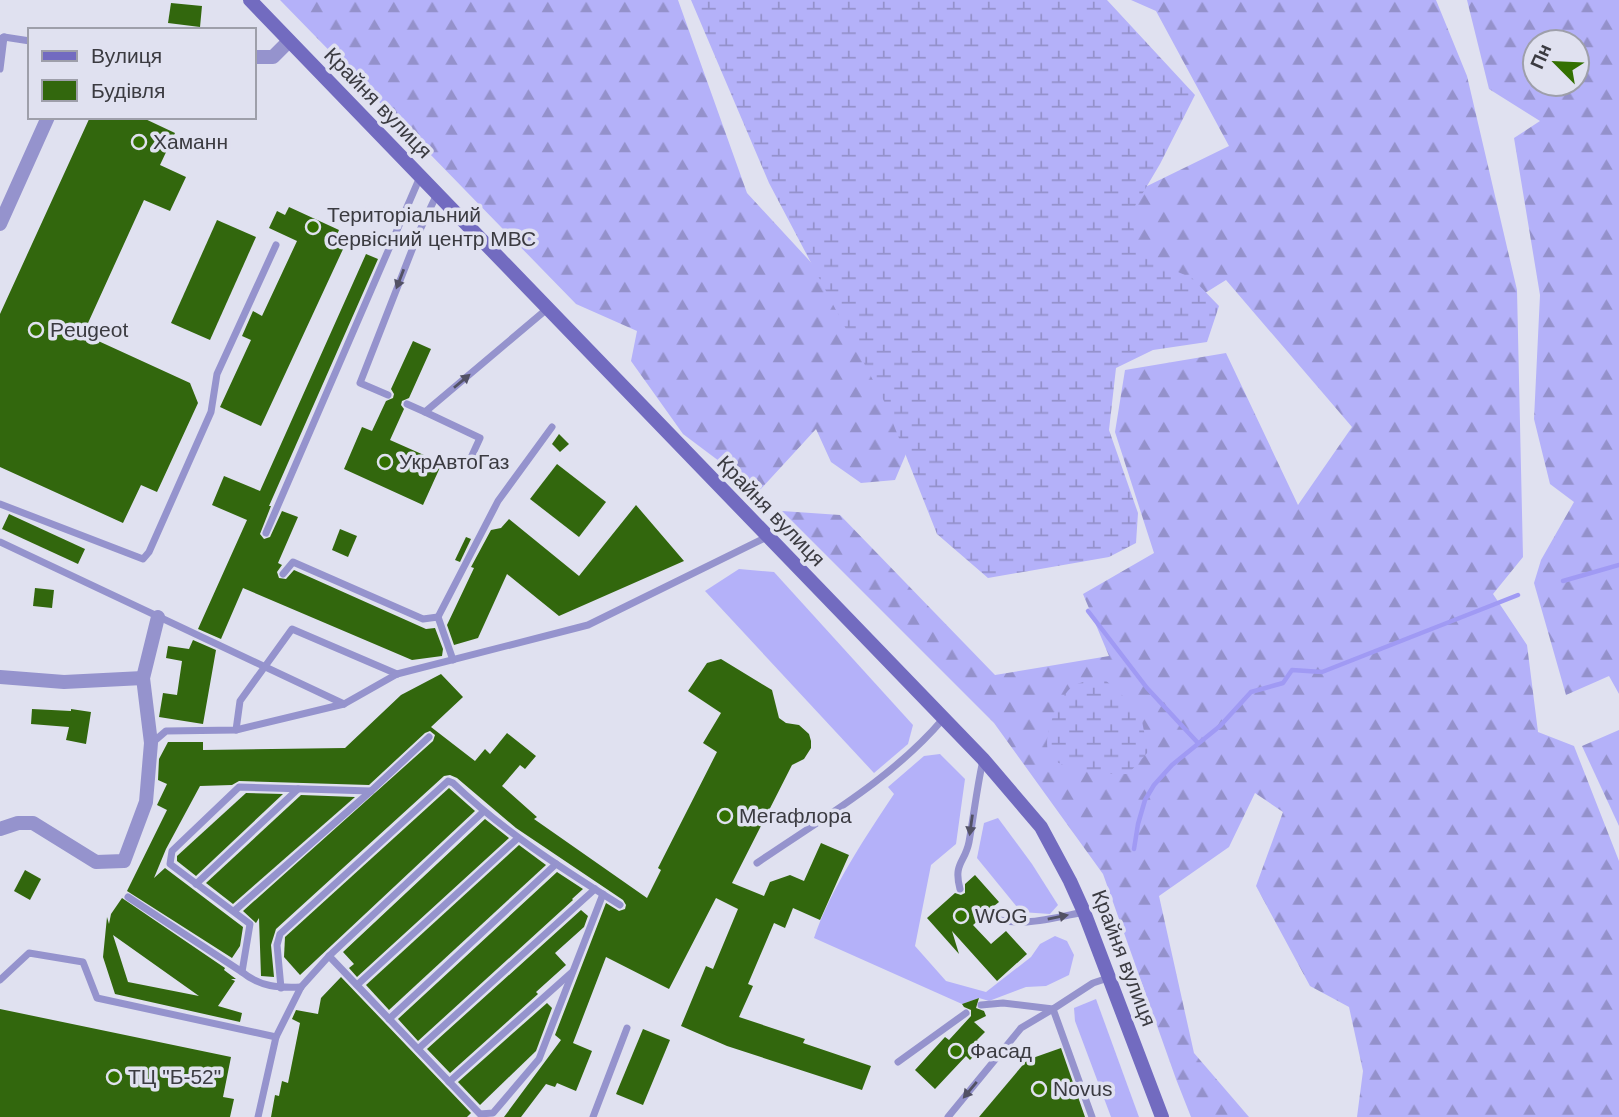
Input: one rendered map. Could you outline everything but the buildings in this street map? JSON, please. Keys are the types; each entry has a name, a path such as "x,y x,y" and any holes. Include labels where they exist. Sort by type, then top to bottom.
{"street":[{"name":"Крайня вулиця","path":"250,0 983,759 1041,827 1084,912 1162,1117"},
{"path":"256,57 274,57 289,41"},
{"path":"0,224 47,119"},
{"path":"0,829 18,823 33,823 96,862 124,861 146,802 151,743 143,678 158,617"},
{"path":"0,677 64,682 143,678"}],"lane":[{"path":"0,69 2,38 28,41"},
{"path":"266,533 420,177"},
{"path":"388,395 360,383 419,232 437,194"},
{"path":"0,504 143,559 149,552 211,412 217,374 276,245"},
{"path":"425,412 547,309"},
{"path":"407,404 480,438 469,462"},
{"path":"453,660 438,617 498,501 552,427"},
{"path":"151,743 166,731 236,730 344,704 397,674 588,625 768,537"},
{"path":"0,542 344,704"},
{"path":"283,574 293,562 423,619 438,617"},
{"path":"236,730 240,701 292,629 397,674"},
{"path":"757,863 880,779 943,719"},
{"path":"233,911 429,737"},
{"path":"960,889 958,866 968,845 983,759"},
{"path":"281,988 277,944 280,934 448,782 453,783 484,812 518,838 620,905"},
{"path":"242,972 250,924 170,864 172,851 239,787 371,791"},
{"path":"196,884 298,789"},
{"path":"257,1117 276,1037 301,986 329,956 484,812"},
{"path":"357,985 518,838"},
{"path":"389,1019 556,864"},
{"path":"418,1049 595,889"},
{"path":"329,956 480,1114 493,1113 539,1059 603,894"},
{"path":"128,897 261,984 281,988 301,986"},
{"path":"984,915 1002,922 1030,923 1084,912"},
{"path":"0,980 29,953 83,962 97,998 276,1037"},
{"path":"449,1082 573,971"},
{"path":"948,1117 1021,1028 1093,983 1110,977"},
{"path":"981,1005 1003,1003 1053,1009"},
{"path":"1053,1009 1091,1117"},
{"path":"898,1062 966,1013"},
{"path":"593,1117 627,1028"}],"green space":[{"path":"280,0 678,0 747,193 819,271 911,442 895,480 861,483 831,462 816,429 759,491 683,434 631,361 637,331 576,304"},
{"path":"691,0 1107,0 1195,95 1160,164 1131,213 1138,255 1192,278 1219,306 1207,342 1153,350 1116,368 1109,430 1138,513 1136,543 1109,557 988,578 937,534 885,403 769,183"},
{"path":"1131,0 1436,0 1467,76 1517,290 1523,557 1493,594 1527,645 1538,732 1574,746 1619,861 1619,1117 1357,1117 1363,1071 1349,1007 1310,986 1256,886 1283,812 1255,793 1229,847 1159,896 1194,1053 1249,1117 1191,1117 1103,874 994,723 782,511 840,515 995,675 1109,656 1083,594 1154,553 1115,432 1125,370 1226,353 1298,505 1352,427 1226,280 1091,364 1051,233 1229,146 1156,11"},
{"path":"1467,0 1619,0 1619,694 1609,676 1566,695 1534,583 1541,560 1574,502 1550,484 1534,419 1540,295 1514,138 1540,121 1489,89"},
{"path":"739,569 774,572 913,725 908,744 874,773 705,591"},
{"path":"1102,677 1125,698 1142,721 1148,752 1128,774 1080,771 1062,765 1049,754 1047,745 1051,723 1066,693 1072,687"},
{"path":"1619,730 1619,826 1582,746"},
{"path":"940,754 965,779 956,844 931,865 915,946 946,981 986,992 1031,957 1040,944 1055,936 1067,941 1074,955 1069,975 1046,986 1026,987 989,1001 979,998 962,1004 814,938 839,882 894,794 888,787 924,756"},
{"path":"998,818 1058,905 1050,914 1021,912 977,858 984,823"},
{"path":"1096,999 1139,1117 1111,1117 1075,1021 1074,1008"}],"waterway":[{"path":"1563,581 1619,565"},
{"path":"1134,849 1145,800 1154,785 1172,765 1220,726 1251,692 1283,683 1292,670 1322,672 1518,595"},
{"path":"1088,611 1147,688 1198,743"}],"place":[{"name":"Хаманн","path":"139,142"},
{"name":"Територіальний сервісний центр МВС","path":"313,227"},
{"name":"Peugeot","path":"36,330"},
{"name":"УкрАвтоГаз","path":"385,462"},
{"name":"Мегафлора","path":"725,816"},
{"name":"WOG","path":"961,916"},
{"name":"Фасад","path":"956,1051"},
{"name":"ТЦ \"Б-52\"","path":"114,1077"},
{"name":"Novus","path":"1039,1089"}]}
